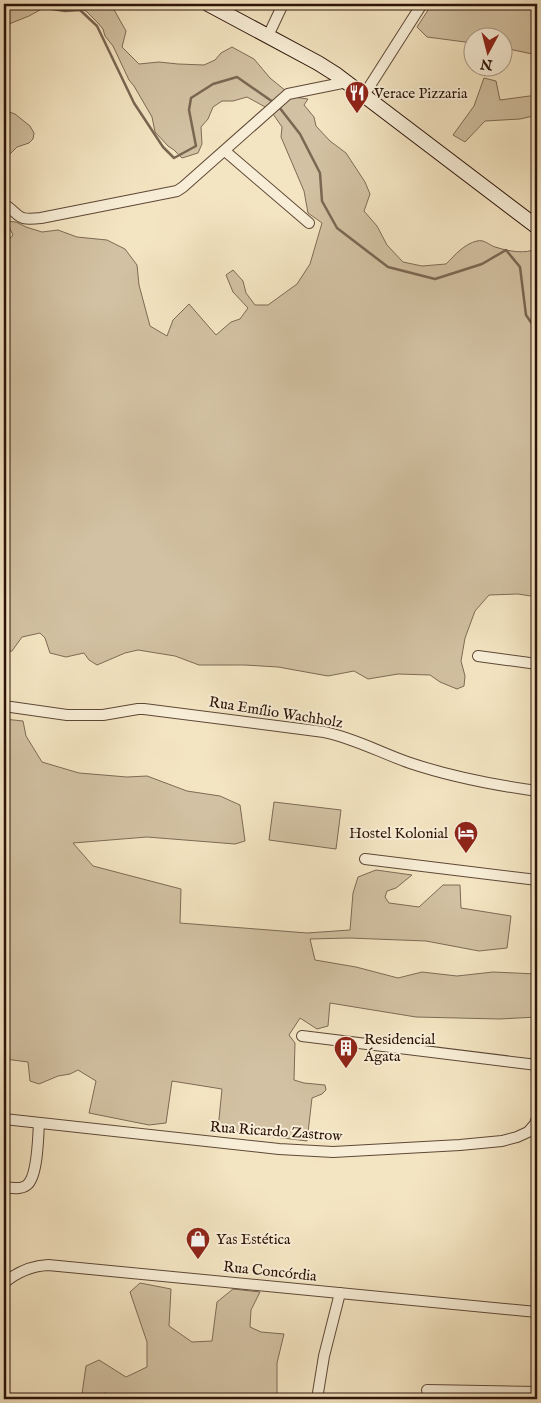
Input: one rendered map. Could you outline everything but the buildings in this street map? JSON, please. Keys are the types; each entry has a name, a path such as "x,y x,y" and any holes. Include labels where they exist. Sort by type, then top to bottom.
{"street":[{"path":"208,4 318,63 364,95 537,227"},
{"path":"268,36 283,4"},
{"path":"364,95 422,4"},
{"path":"4,204 20,218 28,219 171,193 183,187 288,94 346,82"},
{"path":"225,151 309,223"},
{"path":"478,656 537,664"},
{"name":"Rua Emílio Wachholz","path":"4,706 85,716 103,715 138,708 324,732 346,738 437,771 484,783 537,792"},
{"path":"365,859 537,880"},
{"path":"302,1036 537,1064"},
{"name":"Rua Ricardo Zastrow","path":"4,1119 270,1148 333,1152 502,1141 528,1132 535,1124 537,1118"},
{"path":"4,1187 18,1188 26,1186 31,1180 34,1172 39,1123"},
{"name":"Rua Concórdia","path":"4,1283 22,1271 36,1266 48,1265 537,1312"},
{"path":"317,1399 324,1356 340,1293"},
{"path":"428,1390 537,1392"}],"shaded area":[{"path":"4,4 65,4 49,5 29,16 4,26"},
{"path":"65,4 109,4 126,31 122,47 139,64 159,62 204,65 215,60 221,53 232,47 254,59 270,78 286,91 267,108 247,97 233,101 222,101 213,107 208,119 201,127 202,144 198,153 182,158 155,132 152,117 129,80 103,29 86,11"},
{"path":"432,4 537,4 537,55 514,50 514,28 464,28 464,42 427,37 417,27"},
{"path":"484,78 496,81 500,100 537,95 537,115 520,119 485,121 465,142 453,135 474,106"},
{"path":"293,97 308,99 304,105 314,117 316,126 330,141 346,153 365,182 370,194 364,211 377,226 387,245 403,262 422,266 446,264 464,247 472,242 480,241 511,251 522,252 537,248 537,597 518,594 489,595 475,611 465,638 461,661 465,676 464,686 457,689 440,682 430,675 398,674 368,679 354,671 328,676 278,667 199,665 175,656 138,650 125,653 97,665 89,660 84,653 66,657 50,653 45,638 40,633 22,637 12,651 4,652 4,245 13,235 6,221 16,222 42,232 58,230 77,237 107,240 125,249 137,265 139,285 150,326 167,336 173,320 189,304 216,335 231,322 240,319 248,308 233,292 226,275 233,270 243,281 246,293 255,305 268,305 297,284 310,264 322,223 308,213 304,191 281,137 282,127 273,114"},
{"path":"4,110 15,114 30,126 34,133 33,139 29,143 17,147 4,160"},
{"path":"4,719 23,721 26,736 42,762 79,773 127,777 147,776 187,791 220,796 240,805 245,841 235,844 147,837 73,843 93,866 181,889 180,923 307,933 350,930 353,893 358,877 376,870 412,875 396,888 387,891 385,897 389,903 419,907 443,885 460,885 461,908 511,916 507,948 479,951 426,941 349,938 310,939 315,960 356,967 398,978 422,972 457,976 493,972 537,974 537,1017 500,1019 416,1017 330,1003 328,1026 317,1029 300,1018 289,1035 295,1043 294,1080 325,1085 326,1090 312,1098 307,1141 218,1129 222,1089 172,1081 166,1123 149,1125 89,1113 96,1081 78,1070 39,1084 30,1081 28,1062 5,1059 4,1062"},
{"path":"274,802 341,810 336,849 269,840"},
{"path":"140,1283 171,1289 169,1326 192,1342 212,1341 217,1302 233,1289 260,1292 251,1310 250,1327 261,1332 284,1334 277,1363 277,1399 108,1399 106,1393 82,1394 86,1366 99,1360 126,1377 147,1367 147,1342 130,1292"}],"waterway":[{"path":"20,4 65,11 80,10 97,26 134,103 163,147 174,158 196,146 189,110 191,98 213,84 237,77 273,102"},
{"path":"4,10 20,4"},
{"path":"279,107 300,134 320,173 322,201 337,228 388,267 435,279 482,264 506,250 520,267 526,315 537,331"}],"place":[{"name":"Verace Pizzaria","path":"357,114"},
{"name":"Hostel Kolonial","path":"466,854"},
{"name":"Residencial Ágata","path":"346,1069"},
{"name":"Yas Estética","path":"198,1260"}]}
